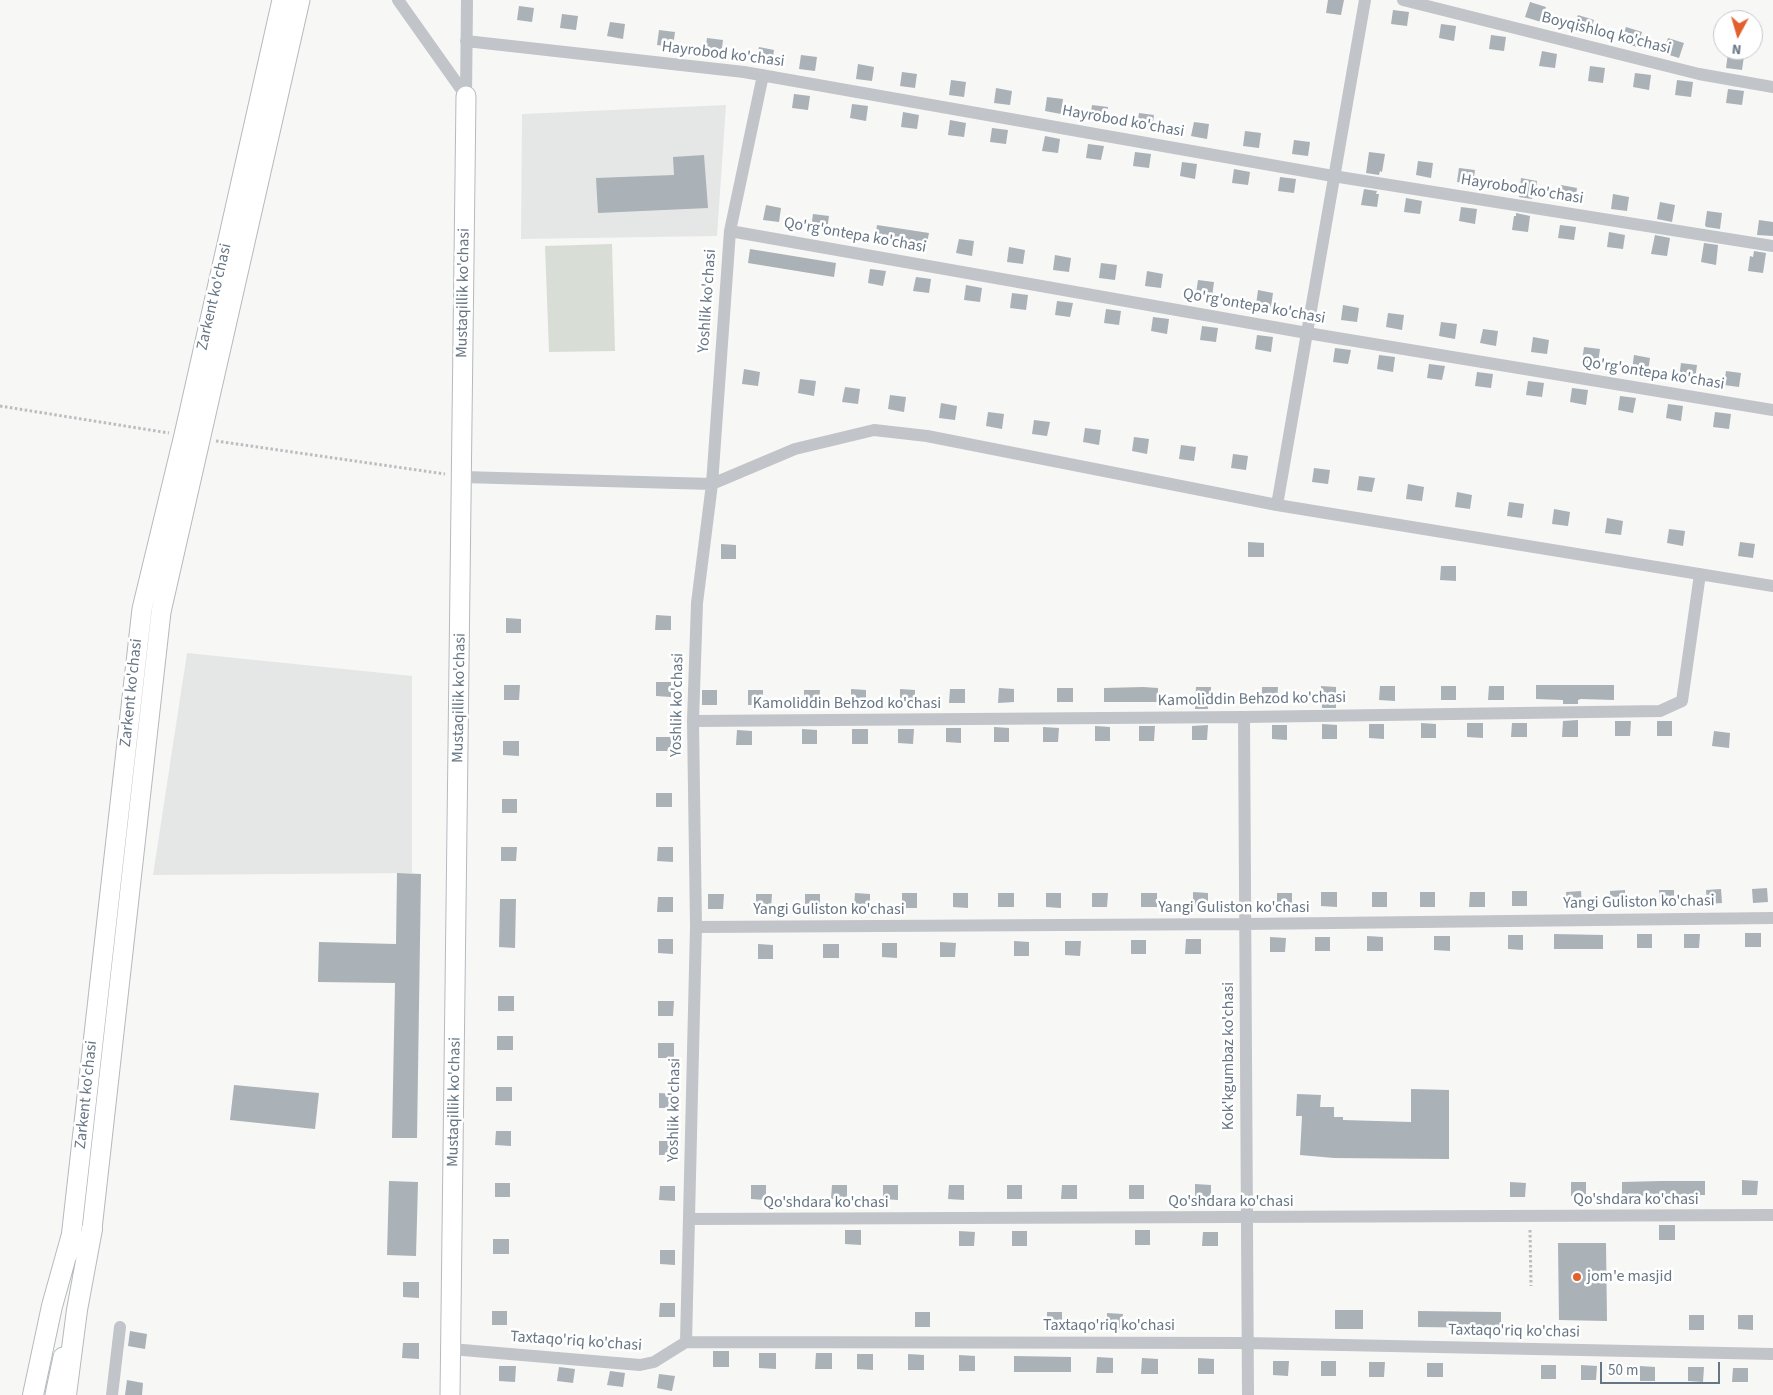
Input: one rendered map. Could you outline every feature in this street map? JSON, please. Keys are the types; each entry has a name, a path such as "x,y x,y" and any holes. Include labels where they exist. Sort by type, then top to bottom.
{"main road":[{"name":"Zarkent ko'chasi","path":"55,1395 92,1229 161,612 192,437 282,0"},
{"name":"Zarkent ko'chasi","path":"72,1238 142,609 192,437 300,0"},
{"name":"Mustaqillik ko'chasi","path":"450,1395 466,96"},
{"path":"66,1395 77,1310 92,1229"},
{"path":"35,1395 52,1306 72,1238"}],"street":[{"path":"398,0 466,96"},
{"name":"Mustaqillik ko'chasi","path":"466,0 466,96"},
{"path":"1277,505 1365,0"},
{"name":"Boyqishloq ko'chasi","path":"1403,0 1699,74 1773,87"},
{"name":"Hayrobod ko'chasi","path":"466,41 763,75 1333,176 1773,246"},
{"name":"Yoshlik ko'chasi","path":"686,1342 696,927 692,721 698,603 712,484 730,231 763,75"},
{"name":"Qo'rg'ontepa ko'chasi","path":"730,231 1307,332 1773,410"},
{"path":"462,477 712,484 795,449 874,430 927,436 1277,505 1773,586"},
{"name":"Kamoliddin Behzod ko'chasi","path":"692,721 1244,717 1660,711 1682,700 1700,574"},
{"name":"Kok'kgumbaz ko'chasi","path":"1244,717 1248,1395"},
{"name":"Yangi Guliston ko'chasi","path":"696,927 1244,924 1773,918"},
{"name":"Qo'shdara ko'chasi","path":"689,1219 1773,1215"},
{"path":"112,1395 120,1327"},
{"name":"Taxtaqo'riq ko'chasi","path":"452,1349 640,1365 654,1362 686,1342 1247,1343 1773,1354"}],"path":[{"path":"0,406 462,477"},
{"path":"1530,1216 1532,1286"}],"shaded area":[{"path":"726,105 717,236 521,239 522,114"},
{"path":"612,244 615,351 549,352 545,246"},
{"path":"187,653 412,676 412,873 153,875"}],"building":[{"path":"1328,0 1344,0 1341,15 1326,13"},
{"path":"1530,2 1546,7 1541,22 1525,17"},
{"path":"519,6 534,8 532,22 517,20"},
{"path":"1393,10 1409,12 1407,26 1391,24"},
{"path":"562,14 578,16 576,30 560,28"},
{"path":"1578,15 1594,20 1589,35 1573,30"},
{"path":"610,22 625,24 623,39 607,36"},
{"path":"1441,24 1456,26 1454,41 1439,38"},
{"path":"1626,27 1642,32 1637,47 1621,42"},
{"path":"659,30 675,32 673,47 657,45"},
{"path":"1491,35 1506,37 1504,51 1489,49"},
{"path":"707,38 723,40 721,55 705,53"},
{"path":"1668,38 1684,43 1679,58 1663,53"},
{"path":"759,47 774,50 772,64 756,62"},
{"path":"1542,51 1557,54 1555,68 1539,66"},
{"path":"801,55 817,57 815,71 799,69"},
{"path":"1727,60 1743,60 1742,70 1726,68"},
{"path":"858,64 874,67 872,81 856,79"},
{"path":"1590,66 1605,68 1603,83 1588,81"},
{"path":"902,72 917,74 915,88 900,86"},
{"path":"1635,73 1651,75 1649,90 1633,87"},
{"path":"951,80 966,82 964,97 949,95"},
{"path":"1677,80 1693,82 1691,97 1675,95"},
{"path":"996,88 1012,91 1010,105 994,103"},
{"path":"1728,89 1744,91 1742,105 1726,103"},
{"path":"794,94 810,96 808,110 792,108"},
{"path":"1047,97 1063,99 1061,114 1045,111"},
{"path":"852,104 868,106 866,121 850,118"},
{"path":"1092,105 1108,107 1106,121 1090,119"},
{"path":"903,112 919,115 917,129 901,127"},
{"path":"1139,113 1154,115 1152,129 1137,127"},
{"path":"950,120 966,123 964,137 948,135"},
{"path":"1194,122 1209,124 1207,139 1191,136"},
{"path":"992,128 1008,130 1006,144 990,142"},
{"path":"1245,131 1261,133 1259,148 1243,146"},
{"path":"1045,136 1060,139 1058,153 1042,151"},
{"path":"1294,140 1310,142 1308,156 1292,154"},
{"path":"1088,144 1104,146 1101,160 1086,158"},
{"path":"1135,152 1151,154 1149,168 1133,166"},
{"path":"1369,152 1385,154 1382,172 1380,171 1379,175 1366,173"},
{"path":"704,155 708,208 598,213 596,178 674,175 673,157"},
{"path":"1418,161 1433,163 1431,178 1416,175"},
{"path":"1182,162 1197,164 1195,179 1180,176"},
{"path":"1459,168 1475,170 1473,184 1457,182"},
{"path":"1234,169 1250,172 1248,185 1232,183"},
{"path":"1280,177 1296,179 1294,193 1278,191"},
{"path":"1521,178 1537,181 1535,195 1533,195 1532,199 1519,197"},
{"path":"1561,185 1577,188 1575,202 1559,200"},
{"path":"1364,189 1377,191 1376,194 1379,194 1377,207 1361,205"},
{"path":"1613,194 1629,197 1627,211 1611,209"},
{"path":"1406,198 1422,201 1420,214 1404,212"},
{"path":"1660,202 1675,205 1672,222 1657,219"},
{"path":"766,205 781,208 779,222 763,220"},
{"path":"1461,207 1477,209 1475,224 1459,221"},
{"path":"1707,211 1722,213 1720,229 1706,227"},
{"path":"1516,213 1530,216 1528,232 1512,230"},
{"path":"813,214 829,216 827,230 811,228"},
{"path":"1759,220 1773,222 1773,236 1757,235"},
{"path":"877,225 929,233 926,248 875,239"},
{"path":"1560,225 1576,227 1574,240 1558,238"},
{"path":"1609,232 1625,235 1623,249 1607,247"},
{"path":"1655,235 1670,238 1667,256 1651,254"},
{"path":"959,239 974,241 972,256 956,253"},
{"path":"1704,243 1718,245 1716,265 1701,262"},
{"path":"1009,247 1025,250 1023,264 1007,262"},
{"path":"750,249 836,263 834,277 748,263"},
{"path":"1754,251 1766,253 1763,273 1748,271 1750,256 1753,257"},
{"path":"1055,255 1071,258 1069,272 1053,270"},
{"path":"1101,263 1117,265 1115,280 1099,278"},
{"path":"870,269 886,271 883,286 868,283"},
{"path":"1147,271 1163,274 1161,288 1145,286"},
{"path":"916,277 931,279 929,293 913,291"},
{"path":"1198,280 1214,282 1212,297 1196,294"},
{"path":"966,285 982,288 980,302 964,300"},
{"path":"1258,290 1273,293 1271,307 1256,305"},
{"path":"1012,293 1028,295 1026,310 1010,308"},
{"path":"1057,301 1073,303 1070,317 1055,315"},
{"path":"1343,305 1359,308 1357,322 1341,320"},
{"path":"1106,309 1121,311 1119,325 1104,323"},
{"path":"1388,313 1404,315 1402,330 1386,327"},
{"path":"1153,317 1169,319 1167,334 1151,331"},
{"path":"1441,322 1457,324 1455,339 1439,336"},
{"path":"1202,326 1218,328 1216,342 1200,340"},
{"path":"1483,329 1498,331 1496,346 1480,343"},
{"path":"1257,335 1273,337 1271,352 1255,349"},
{"path":"1533,337 1549,340 1547,354 1531,352"},
{"path":"1584,347 1600,349 1598,363 1582,361"},
{"path":"1335,348 1351,350 1348,364 1333,362"},
{"path":"1379,355 1395,357 1393,372 1377,369"},
{"path":"1634,355 1650,358 1648,372 1632,370"},
{"path":"1681,363 1697,365 1695,380 1679,378"},
{"path":"1429,364 1445,366 1442,380 1427,378"},
{"path":"744,369 760,372 758,386 742,384"},
{"path":"1726,371 1741,373 1739,387 1724,385"},
{"path":"1477,372 1493,374 1491,388 1475,386"},
{"path":"800,379 816,381 814,396 798,393"},
{"path":"1528,381 1544,383 1542,397 1526,395"},
{"path":"845,387 860,389 858,404 842,402"},
{"path":"1572,388 1588,390 1586,405 1570,402"},
{"path":"890,395 906,397 904,412 888,409"},
{"path":"1620,396 1636,398 1633,413 1618,410"},
{"path":"941,403 957,406 955,420 939,418"},
{"path":"1668,404 1683,406 1681,421 1666,418"},
{"path":"988,412 1004,414 1002,429 986,426"},
{"path":"1715,412 1731,414 1729,429 1713,427"},
{"path":"1034,420 1050,422 1047,436 1032,434"},
{"path":"1085,428 1101,430 1099,445 1083,442"},
{"path":"1134,437 1149,439 1147,454 1132,451"},
{"path":"1181,445 1196,447 1194,461 1179,459"},
{"path":"1233,454 1248,456 1246,470 1231,468"},
{"path":"1314,468 1330,470 1328,484 1312,482"},
{"path":"1359,476 1375,478 1372,492 1357,490"},
{"path":"1408,484 1424,487 1422,501 1406,499"},
{"path":"1457,492 1472,495 1470,509 1455,507"},
{"path":"1509,502 1524,504 1522,518 1507,516"},
{"path":"1554,509 1570,512 1568,526 1552,524"},
{"path":"1607,518 1623,521 1621,535 1605,533"},
{"path":"1669,529 1685,531 1683,546 1667,543"},
{"path":"1248,542 1264,543 1264,557 1248,557"},
{"path":"1740,542 1755,544 1753,558 1738,556"},
{"path":"721,544 736,545 736,559 721,559"},
{"path":"1441,566 1456,566 1456,581 1440,580"},
{"path":"656,615 671,616 671,630 655,630"},
{"path":"506,618 521,619 521,633 506,633"},
{"path":"656,682 671,682 671,697 656,696"},
{"path":"504,685 520,685 519,700 504,700"},
{"path":"1536,685 1614,685 1614,700 1581,699 1578,700 1578,704 1563,704 1563,700 1536,699"},
{"path":"1321,686 1336,687 1336,708 1322,708"},
{"path":"1380,686 1395,686 1395,701 1379,700"},
{"path":"1441,686 1456,686 1456,700 1441,700"},
{"path":"1489,686 1504,686 1504,700 1488,700"},
{"path":"1196,687 1211,687 1211,702 1208,702 1208,709 1195,709"},
{"path":"1262,687 1278,687 1277,702 1262,702"},
{"path":"999,688 1014,689 1014,702 998,703"},
{"path":"1057,688 1073,688 1073,702 1057,702"},
{"path":"1104,688 1158,688 1158,702 1104,702"},
{"path":"851,689 866,690 866,704 851,704"},
{"path":"900,689 915,690 915,704 900,704"},
{"path":"950,689 965,689 965,703 949,703"},
{"path":"702,690 717,690 717,705 702,705"},
{"path":"748,690 763,690 763,705 748,705"},
{"path":"804,690 820,690 819,705 804,704"},
{"path":"1578,720 1578,737 1562,737 1563,721"},
{"path":"1615,721 1631,721 1630,736 1615,736"},
{"path":"1657,721 1672,721 1672,736 1657,736"},
{"path":"1421,723 1436,724 1436,738 1421,738"},
{"path":"1467,723 1483,723 1483,738 1467,737"},
{"path":"1512,723 1527,723 1527,737 1511,737"},
{"path":"1322,724 1337,725 1337,739 1322,739"},
{"path":"1369,724 1384,724 1384,739 1369,738"},
{"path":"1208,725 1207,740 1192,740 1192,726"},
{"path":"1272,725 1287,725 1287,740 1272,739"},
{"path":"1095,726 1110,727 1110,741 1095,741"},
{"path":"1139,726 1155,726 1154,741 1139,741"},
{"path":"994,727 1009,728 1009,742 994,742"},
{"path":"1043,727 1059,728 1058,742 1043,742"},
{"path":"946,728 961,728 961,743 946,742"},
{"path":"802,729 817,730 817,744 802,744"},
{"path":"852,729 868,729 868,744 852,744"},
{"path":"898,729 914,729 913,744 898,743"},
{"path":"737,730 752,731 752,745 736,745"},
{"path":"1714,731 1730,733 1729,748 1712,746"},
{"path":"656,737 671,737 671,751 656,751"},
{"path":"503,741 519,741 519,756 503,755"},
{"path":"656,793 672,793 672,807 656,807"},
{"path":"502,799 517,799 517,813 502,813"},
{"path":"501,847 517,847 516,861 501,861"},
{"path":"658,847 673,847 673,862 657,861"},
{"path":"397,873 421,874 417,1138 392,1138 395,983 318,982 319,942 396,944"},
{"path":"1767,888 1768,902 1753,903 1752,889"},
{"path":"1721,889 1722,903 1707,904 1706,890"},
{"path":"1625,890 1625,904 1610,905 1610,891"},
{"path":"1659,890 1674,890 1674,904 1660,904"},
{"path":"1512,891 1527,891 1527,906 1512,906"},
{"path":"1581,891 1582,905 1567,906 1566,892"},
{"path":"1193,892 1208,893 1208,907 1193,907"},
{"path":"1321,892 1337,892 1337,907 1321,906"},
{"path":"1372,892 1387,892 1387,907 1372,907"},
{"path":"1420,892 1435,892 1435,907 1420,907"},
{"path":"1470,892 1485,892 1485,907 1469,907"},
{"path":"855,893 870,894 870,908 854,908"},
{"path":"902,893 917,893 917,908 902,908"},
{"path":"953,893 968,893 968,908 953,907"},
{"path":"998,893 1014,893 1014,907 998,907"},
{"path":"1046,893 1061,893 1061,908 1046,907"},
{"path":"1092,893 1108,893 1107,907 1092,907"},
{"path":"1141,893 1157,893 1157,907 1141,907"},
{"path":"1277,893 1292,893 1292,907 1277,907"},
{"path":"708,894 724,894 723,909 708,909"},
{"path":"756,894 772,894 771,908 756,908"},
{"path":"805,894 820,894 820,908 805,908"},
{"path":"658,897 673,897 673,912 657,912"},
{"path":"500,899 516,899 515,948 499,947"},
{"path":"1745,933 1761,933 1761,947 1745,947"},
{"path":"1554,934 1603,935 1603,949 1554,949"},
{"path":"1637,934 1652,934 1652,948 1637,948"},
{"path":"1684,934 1700,934 1699,948 1684,948"},
{"path":"1508,935 1523,935 1523,950 1508,949"},
{"path":"1367,936 1383,937 1383,951 1367,951"},
{"path":"1434,936 1450,936 1450,951 1434,950"},
{"path":"1270,937 1286,938 1285,952 1270,952"},
{"path":"1315,937 1330,937 1330,951 1315,951"},
{"path":"658,939 673,939 673,954 658,953"},
{"path":"1186,939 1201,939 1201,954 1185,954"},
{"path":"1131,940 1146,940 1146,954 1131,954"},
{"path":"1014,941 1029,942 1029,956 1014,956"},
{"path":"1065,941 1081,941 1080,956 1065,955"},
{"path":"940,942 956,943 955,957 940,957"},
{"path":"882,943 897,943 897,958 882,957"},
{"path":"758,944 773,945 773,959 758,959"},
{"path":"823,944 839,944 839,958 823,958"},
{"path":"498,996 514,996 514,1011 498,1011"},
{"path":"658,1001 674,1001 673,1016 658,1016"},
{"path":"497,1036 513,1036 513,1050 497,1050"},
{"path":"658,1043 674,1043 674,1058 658,1058"},
{"path":"234,1085 319,1093 315,1129 230,1120"},
{"path":"496,1087 512,1087 512,1101 496,1101"},
{"path":"1411,1089 1449,1090 1449,1159 1334,1158 1300,1155 1302,1116 1296,1116 1297,1094 1321,1095 1320,1107 1334,1107 1334,1117 1343,1117 1343,1120 1411,1122"},
{"path":"659,1093 674,1094 674,1108 659,1108"},
{"path":"496,1131 511,1131 511,1146 495,1145"},
{"path":"659,1141 674,1141 674,1155 659,1155"},
{"path":"1742,1180 1758,1181 1757,1195 1742,1195"},
{"path":"389,1181 418,1182 416,1256 387,1255"},
{"path":"1705,1181 1705,1195 1622,1196 1622,1182"},
{"path":"1510,1182 1526,1183 1525,1197 1510,1197"},
{"path":"1571,1182 1586,1182 1586,1196 1571,1196"},
{"path":"495,1183 510,1183 510,1197 495,1197"},
{"path":"1195,1184 1211,1185 1211,1199 1195,1199"},
{"path":"751,1185 766,1185 766,1200 751,1199"},
{"path":"832,1185 847,1185 847,1200 831,1199"},
{"path":"883,1185 898,1185 898,1200 883,1199"},
{"path":"949,1185 964,1185 964,1200 948,1199"},
{"path":"1007,1185 1022,1185 1022,1199 1007,1199"},
{"path":"1062,1185 1077,1185 1077,1199 1061,1199"},
{"path":"1129,1185 1144,1185 1144,1199 1129,1199"},
{"path":"660,1186 675,1186 675,1201 659,1200"},
{"path":"1659,1225 1675,1225 1675,1240 1659,1240"},
{"path":"845,1230 861,1230 861,1245 845,1244"},
{"path":"1135,1230 1150,1230 1150,1245 1135,1245"},
{"path":"959,1231 975,1232 974,1246 959,1246"},
{"path":"1012,1231 1027,1231 1027,1246 1012,1246"},
{"path":"1203,1232 1218,1232 1218,1246 1202,1246"},
{"path":"493,1239 509,1239 509,1254 493,1254"},
{"path":"1558,1243 1606,1243 1607,1321 1559,1320"},
{"path":"660,1250 675,1250 675,1265 660,1264"},
{"path":"403,1282 419,1282 419,1298 403,1297"},
{"path":"660,1303 675,1303 675,1317 659,1317"},
{"path":"1335,1310 1363,1310 1363,1329 1335,1329"},
{"path":"492,1311 507,1311 507,1325 492,1325"},
{"path":"1418,1311 1501,1312 1501,1328 1418,1327"},
{"path":"915,1312 930,1312 930,1327 915,1327"},
{"path":"1047,1312 1062,1312 1062,1326 1047,1326"},
{"path":"1107,1313 1123,1314 1122,1328 1107,1328"},
{"path":"1689,1315 1704,1315 1704,1330 1689,1330"},
{"path":"1738,1315 1753,1315 1753,1330 1738,1329"},
{"path":"130,1331 147,1334 145,1349 128,1346"},
{"path":"403,1343 419,1343 419,1359 402,1358"},
{"path":"713,1351 729,1351 729,1367 713,1367"},
{"path":"759,1353 776,1353 776,1369 759,1368"},
{"path":"816,1353 832,1353 832,1369 815,1369"},
{"path":"857,1354 873,1354 873,1370 857,1369"},
{"path":"908,1354 924,1355 924,1370 908,1370"},
{"path":"959,1355 975,1356 975,1371 959,1371"},
{"path":"1014,1356 1071,1357 1071,1372 1014,1372"},
{"path":"1097,1357 1113,1358 1113,1373 1096,1373"},
{"path":"1142,1358 1158,1359 1158,1374 1141,1374"},
{"path":"1198,1358 1214,1359 1214,1374 1198,1374"},
{"path":"1273,1361 1289,1361 1288,1376 1273,1375"},
{"path":"1321,1361 1336,1361 1336,1376 1321,1376"},
{"path":"1369,1362 1385,1362 1384,1377 1369,1377"},
{"path":"1427,1363 1443,1363 1443,1377 1427,1377"},
{"path":"1541,1365 1556,1365 1556,1379 1541,1379"},
{"path":"1581,1365 1597,1366 1596,1380 1581,1380"},
{"path":"499,1366 516,1366 515,1382 499,1381"},
{"path":"1640,1366 1655,1367 1655,1381 1640,1381"},
{"path":"559,1367 575,1369 573,1383 557,1381"},
{"path":"1688,1367 1704,1367 1703,1382 1688,1381"},
{"path":"1733,1368 1748,1368 1748,1382 1732,1382"},
{"path":"610,1371 625,1373 623,1387 607,1385"},
{"path":"659,1374 675,1376 672,1391 657,1388"},
{"path":"127,1380 143,1383 142,1395 125,1395"}],"place":[{"name":"jom'e masjid","path":"1577,1277"}]}
